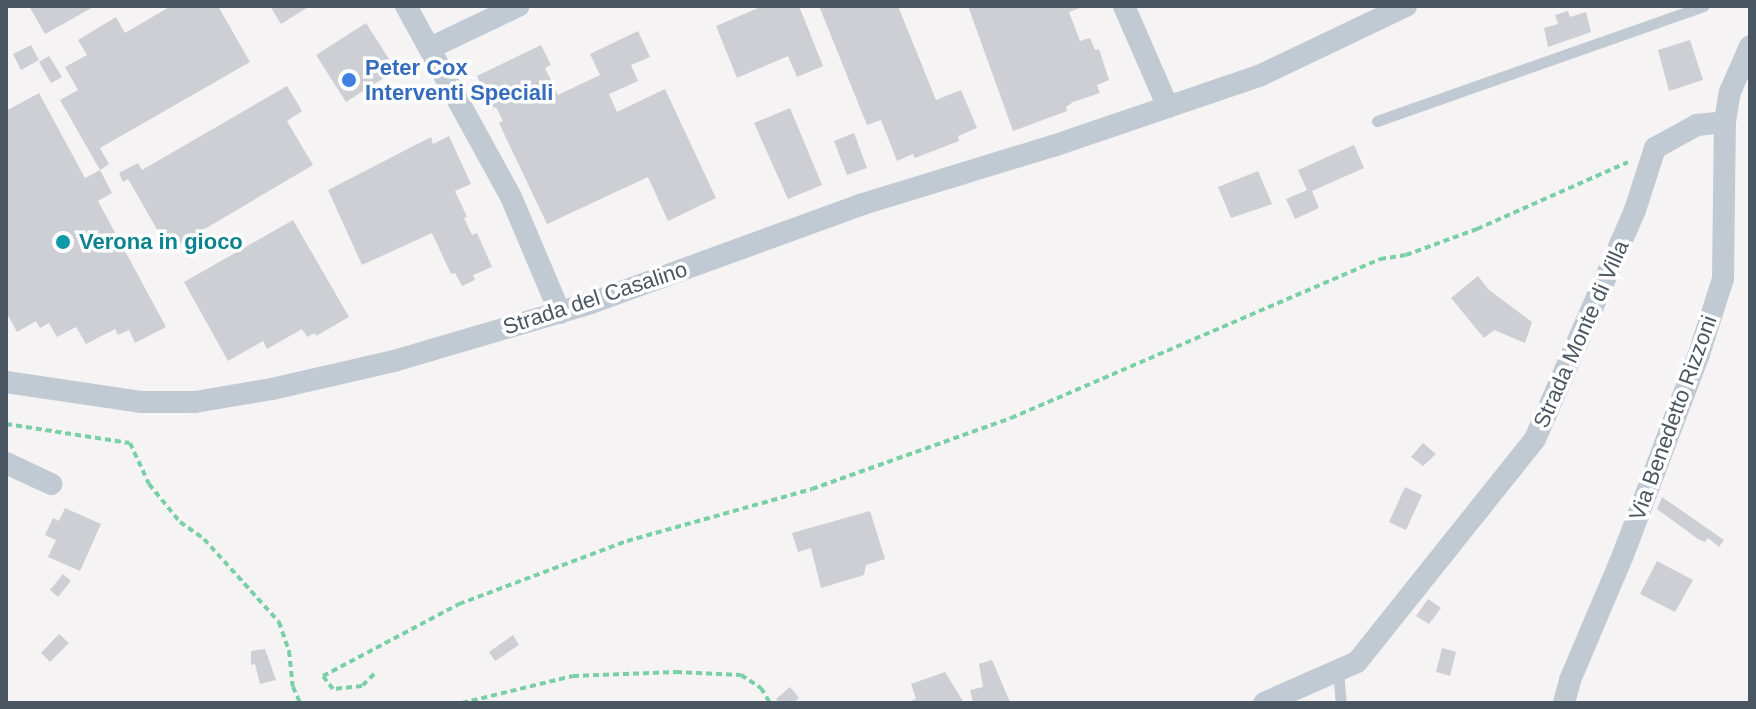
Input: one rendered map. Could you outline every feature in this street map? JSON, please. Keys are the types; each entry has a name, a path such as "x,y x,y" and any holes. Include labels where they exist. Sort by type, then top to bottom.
{"street":[{"path":"406,6 511,197 560,313"},
{"path":"430,48 518,6"},
{"path":"1124,6 1168,107"},
{"name":"Strada del Casalino","path":"6,382 141,402 195,402 272,389 394,361 560,313 863,204 1259,76 1406,6"},
{"path":"1655,148 1697,125 1725,122 1730,92 1750,46"},
{"name":"Via Benedetto Rizzoni","path":"1564,703 1699,354 1723,279 1725,122"},
{"name":"Strada Monte di Villa","path":"1264,703 1357,662 1535,439 1635,210 1655,148"},
{"path":"6,463 51,484"}],"lane":[{"path":"1377,121 1703,6"},
{"path":"1337,670 1341,703"}],"path":[{"path":"374,674 362,686 333,689 323,676 459,604 627,541 812,489 1011,418 1380,259 1406,255 1477,229 1655,148"},
{"path":"6,424 130,443 149,484 180,522 204,539 279,622 289,651 293,687 300,703"},
{"path":"462,703 573,676 676,672 741,675 761,688 770,703"}],"building":[{"path":"29,6 95,6 45,34"},
{"path":"171,6 218,6 250,62 100,148 109,164 100,170 60,100 78,90 65,67 87,55 78,40 116,17 125,33"},
{"path":"270,6 310,6 281,24"},
{"path":"763,6 799,6 823,66 797,77 788,56 737,78 716,26"},
{"path":"819,6 898,6 936,100 961,90 977,128 958,136 959,141 915,158 913,154 897,161 881,120 867,125"},
{"path":"968,6 1085,6 1069,12 1080,41 1090,38 1095,50 1099,49 1109,80 1097,85 1100,93 1073,102 1066,107 1067,111 1013,131"},
{"path":"1568,11 1570,17 1586,12 1591,32 1548,47 1544,28 1558,24 1555,15"},
{"path":"366,23 396,70 346,102 316,55"},
{"path":"638,31 650,57 631,65 638,81 609,94 617,112 665,89 716,198 668,221 648,177 547,224 499,123 503,121 496,107 492,109 477,76 541,45 551,65 545,68 558,95 600,75 590,54"},
{"path":"1690,40 1703,80 1669,91 1658,50"},
{"path":"31,45 39,60 21,70 13,54"},
{"path":"49,56 62,77 51,83 39,62"},
{"path":"287,86 302,111 287,121 313,165 169,250 128,179 123,182 119,173 138,163 142,170"},
{"name":"Verona in gioco","path":"39,93 85,178 100,170 112,193 98,201 166,327 135,343 129,330 118,335 115,329 86,344 76,327 57,337 49,323 40,328 36,321 17,332 6,312 6,111"},
{"path":"790,108 822,185 788,199 754,123"},
{"path":"854,133 867,168 847,175 834,141"},
{"path":"449,136 471,184 455,191 472,235 477,233 492,267 473,275 475,280 462,286 455,273 451,274 432,233 362,265 328,190 431,137 433,144"},
{"path":"1354,145 1364,168 1312,191 1319,208 1295,219 1286,199 1307,190 1298,170"},
{"path":"1258,171 1272,204 1231,218 1218,187"},
{"path":"293,220 349,317 316,336 315,333 307,337 302,329 267,349 263,341 228,361 184,282"},
{"path":"1478,276 1489,290 1532,322 1525,343 1494,330 1484,338 1451,298"},
{"path":"1423,443 1436,454 1423,466 1411,457"},
{"path":"1405,487 1422,495 1406,530 1389,522"},
{"path":"1662,497 1724,540 1719,547 1708,538 1705,542 1698,539 1657,509"},
{"path":"65,508 101,524 80,571 48,557 56,540 45,535 53,518 59,521"},
{"path":"870,511 885,559 866,565 864,575 821,588 811,548 798,552 792,533"},
{"path":"1657,561 1693,580 1675,612 1640,594"},
{"path":"63,574 71,581 58,597 50,590"},
{"path":"1428,599 1441,608 1429,624 1416,616"},
{"path":"59,634 69,643 50,662 41,653"},
{"path":"513,635 519,645 495,661 489,652"},
{"path":"1442,648 1456,652 1450,676 1436,672"},
{"path":"265,649 276,680 260,684 255,664 251,665 251,651"},
{"path":"992,660 1010,702 973,703 970,690 983,687 979,664"},
{"path":"945,672 964,703 905,703 916,699 911,684"},
{"path":"790,687 799,698 793,703 779,703 776,699"}],"place":[{"name":"Peter Cox Interventi Speciali","path":"349,80"},
{"name":"Verona in gioco","path":"63,242"}]}
